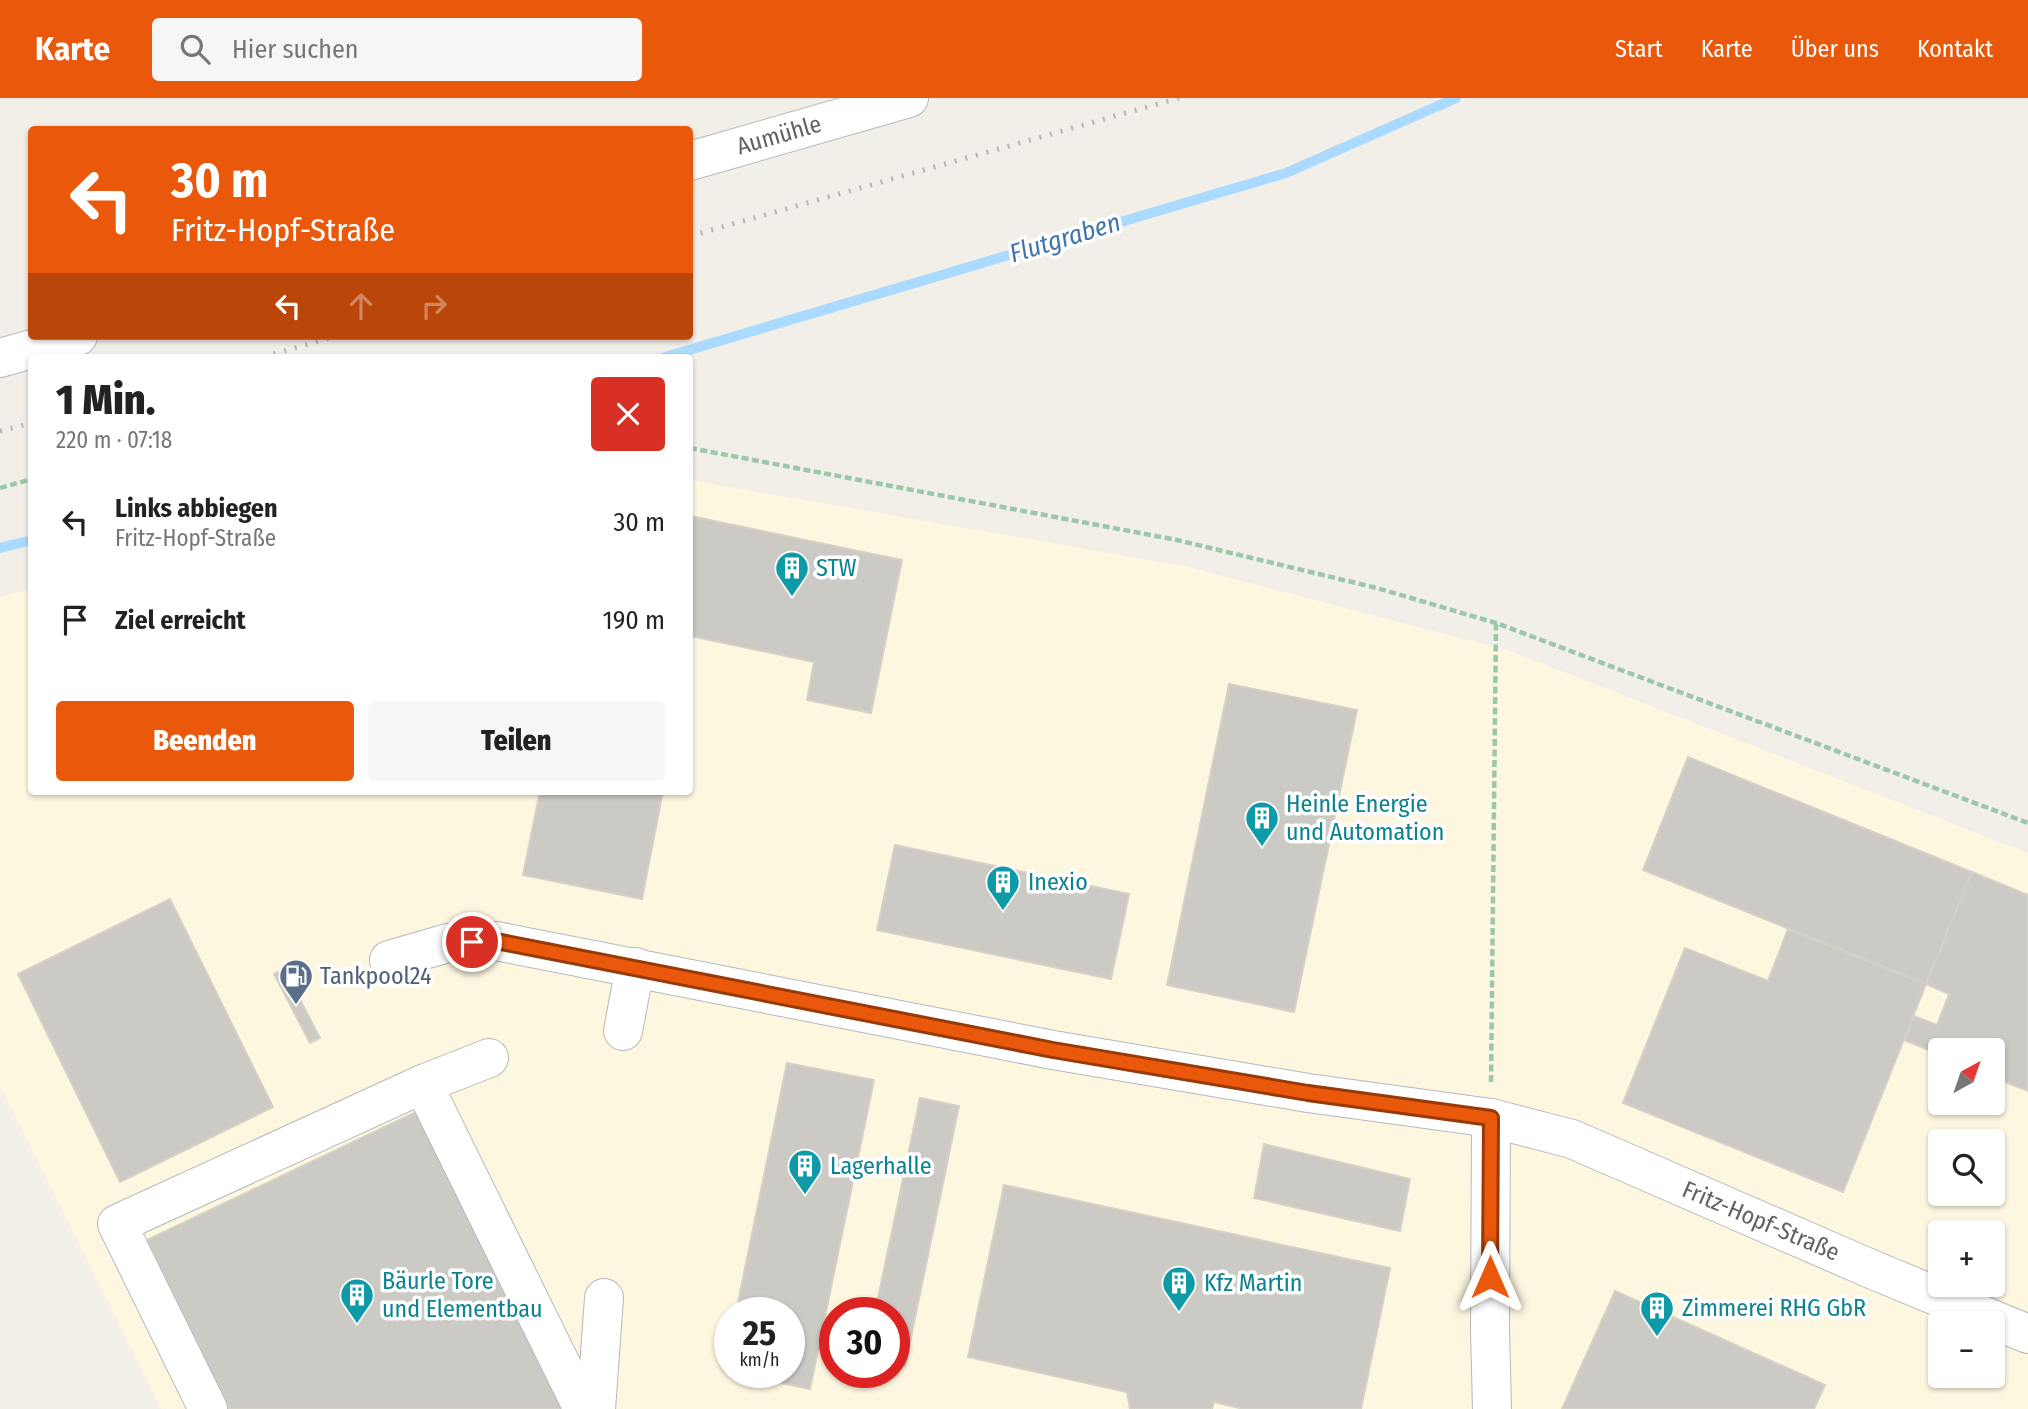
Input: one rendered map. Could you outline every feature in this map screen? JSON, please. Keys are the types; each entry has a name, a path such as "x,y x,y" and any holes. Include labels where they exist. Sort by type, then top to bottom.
{"street":[{"name":"Aumühle","path":"693,160 909,98"},
{"path":"0,358 64,340"},
{"name":"Fritz-Hopf-Straße","path":"389,960 448,943 496,941 1053,1050 1308,1093 1491,1118 1572,1139 2028,1334"},
{"path":"623,1031 635,967"},
{"path":"208,1409 117,1224 423,1084 489,1058"},
{"path":"423,1084 583,1409"},
{"path":"1491,1118 1492,1409"},
{"path":"596,1409 604,1298"}],"path":[{"path":"693,449 1177,540 1377,587 1496,623 2028,823"},
{"path":"0,488 28,480"},
{"path":"1491,1118 1496,623"}],"shaded area":[{"path":"693,481 1189,567 1510,651 2028,853 2028,1409 161,1409 0,1086 0,597 28,590 28,795 693,795"}],"building":[{"name":"STW","path":"693,517 902,560 871,713 807,700 814,662 693,637"},
{"name":"Heinle Energie und Automation","path":"1229,684 1357,710 1294,1012 1167,985"},
{"path":"1688,757 1972,872 1926,984 1643,870"},
{"path":"539,795 662,795 642,899 523,875"},
{"name":"Inexio","path":"895,845 1129,894 1111,979 877,930"},
{"path":"1972,872 2028,895 2028,1091 2006,1082 2006,1038 1928,1038 1928,1050 1904,1040 1914,1016 1937,1025 1949,994 1926,984"},
{"path":"170,899 273,1107 120,1182 18,974"},
{"path":"1788,929 1926,984 1843,1192 1623,1103 1685,948 1768,981"},
{"path":"284,969 320,1038 310,1043 274,974"},
{"name":"Lagerhalle","path":"787,1063 874,1080 829,1297 819,1297 819,1346 810,1389 805,1388 805,1297 739,1297"},
{"path":"920,1098 959,1106 910,1342 910,1297 878,1297"},
{"name":"Bäurle Tore und Elementbau","path":"422,1109 567,1409 229,1409 147,1240"},
{"path":"1264,1144 1410,1179 1400,1231 1254,1198"},
{"name":"Kfz Martin","path":"1004,1185 1390,1268 1361,1409 1244,1409 1214,1402 1212,1409 1130,1409 1127,1392 968,1357"},
{"name":"Zimmerei RHG GbR","path":"1615,1291 1825,1385 1814,1409 1562,1409"}],"waterway":[{"name":"Flutgraben","path":"675,354 1286,173 1456,98"},
{"name":"Flutgraben","path":"0,548 28,541"}],"railway":[{"path":"693,235 1179,98"},
{"path":"274,354 323,340"},
{"path":"0,431 28,424"}],"place":[{"name":"STW","path":"792,598"},
{"name":"Heinle Energie und Automation","path":"1262,848"},
{"name":"Inexio","path":"1003,912"},
{"name":"Tankpool24","path":"296,1006"},
{"name":"Lagerhalle","path":"805,1196"},
{"name":"Kfz Martin","path":"1179,1313"},
{"name":"Bäurle Tore und Elementbau","path":"357,1325"},
{"name":"Zimmerei RHG GbR","path":"1657,1338"}],"route":[{"path":"472,942 496,941 1053,1050 1308,1093 1491,1118 1490,1277"}]}
